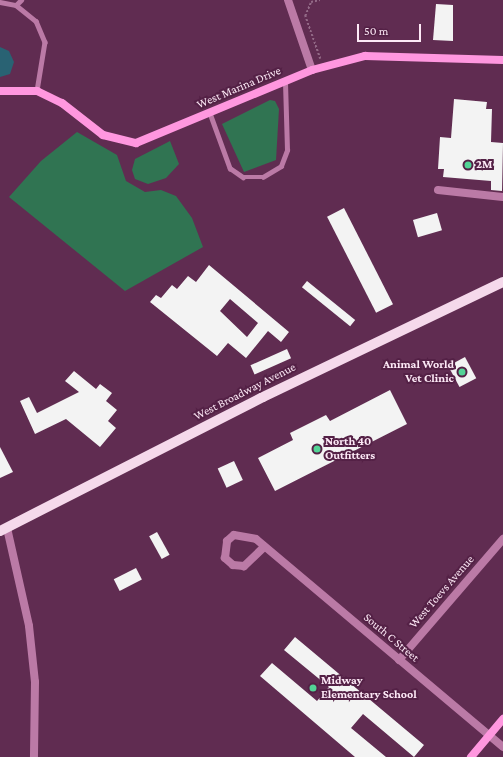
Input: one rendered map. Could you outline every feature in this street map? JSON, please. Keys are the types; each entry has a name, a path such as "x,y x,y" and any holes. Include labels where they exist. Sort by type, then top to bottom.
{"main road":[{"name":"West Broadway Avenue","path":"3,529 263,397 503,282"}],"street":[{"path":"288,0 312,70"},
{"name":"West Marina Drive","path":"0,90 37,91 62,103 103,135 136,143 322,67 372,56 503,60"},
{"path":"438,190 503,197"},
{"path":"3,529 29,626 35,682 34,757"},
{"name":"South C Street","path":"264,547 244,566 233,565 225,558 227,541 234,535 243,534 264,547 503,747"},
{"name":"West Toevs Avenue","path":"399,660 503,539"},
{"path":"471,757 503,719"}],"lane":[{"path":"16,5 21,0"},
{"path":"0,2 16,5 36,22 44,42 37,91"},
{"path":"210,113 230,168 244,177 263,178 281,166 287,150 285,81"}],"path":[{"path":"320,0 311,2 305,16 322,67"}],"green space":[{"path":"270,100 275,101 279,109 276,160 244,172 222,124"},
{"path":"77,132 117,155 126,181 145,192 161,190 176,196 192,218 203,247 125,291 9,197 41,161"},
{"path":"170,141 179,164 166,178 148,184 135,179 132,170 135,159"}],"water":[{"path":"0,47 9,51 14,62 10,74 0,77"}],"building":[{"path":"436,4 453,5 453,41 433,40"},
{"path":"454,99 487,102 486,109 492,109 491,142 503,143 502,191 491,190 491,181 443,177 444,169 438,169 440,137 451,138"},
{"path":"344,208 393,304 376,313 327,217"},
{"path":"437,213 442,230 418,237 413,220"},
{"path":"209,265 289,332 281,342 268,331 246,358 228,343 217,356 150,302 156,295 161,298 172,285 177,289 188,276 196,282","holes":["230,299 258,323 247,337 220,311"]},
{"path":"307,281 355,320 350,326 302,287"},
{"path":"287,349 291,358 255,374 250,365"},
{"name":"Animal World Vet Clinic","path":"465,357 476,378 459,387 448,366"},
{"path":"74,371 96,389 100,384 112,393 106,401 117,410 108,421 116,428 100,447 66,419 35,434 20,401 29,397 37,413 79,392 65,381"},
{"name":"North 40 Outfitters","path":"390,390 407,424 275,491 258,458 293,440 290,433 326,415 330,421"},
{"path":"0,447 13,472 0,478"},
{"path":"234,461 243,480 227,488 218,469"},
{"path":"157,532 170,555 162,559 149,536"},
{"path":"136,568 142,580 120,591 114,579"},
{"path":"295,637 424,745 414,757 363,714 351,728 386,757 355,757 260,676 272,663 317,701 329,687 284,650"}],"place":[{"name":"2M","path":"468,165"},
{"name":"Animal World Vet Clinic","path":"462,372"},
{"name":"North 40 Outfitters","path":"317,449"},
{"name":"Midway Elementary School","path":"313,688"}]}
